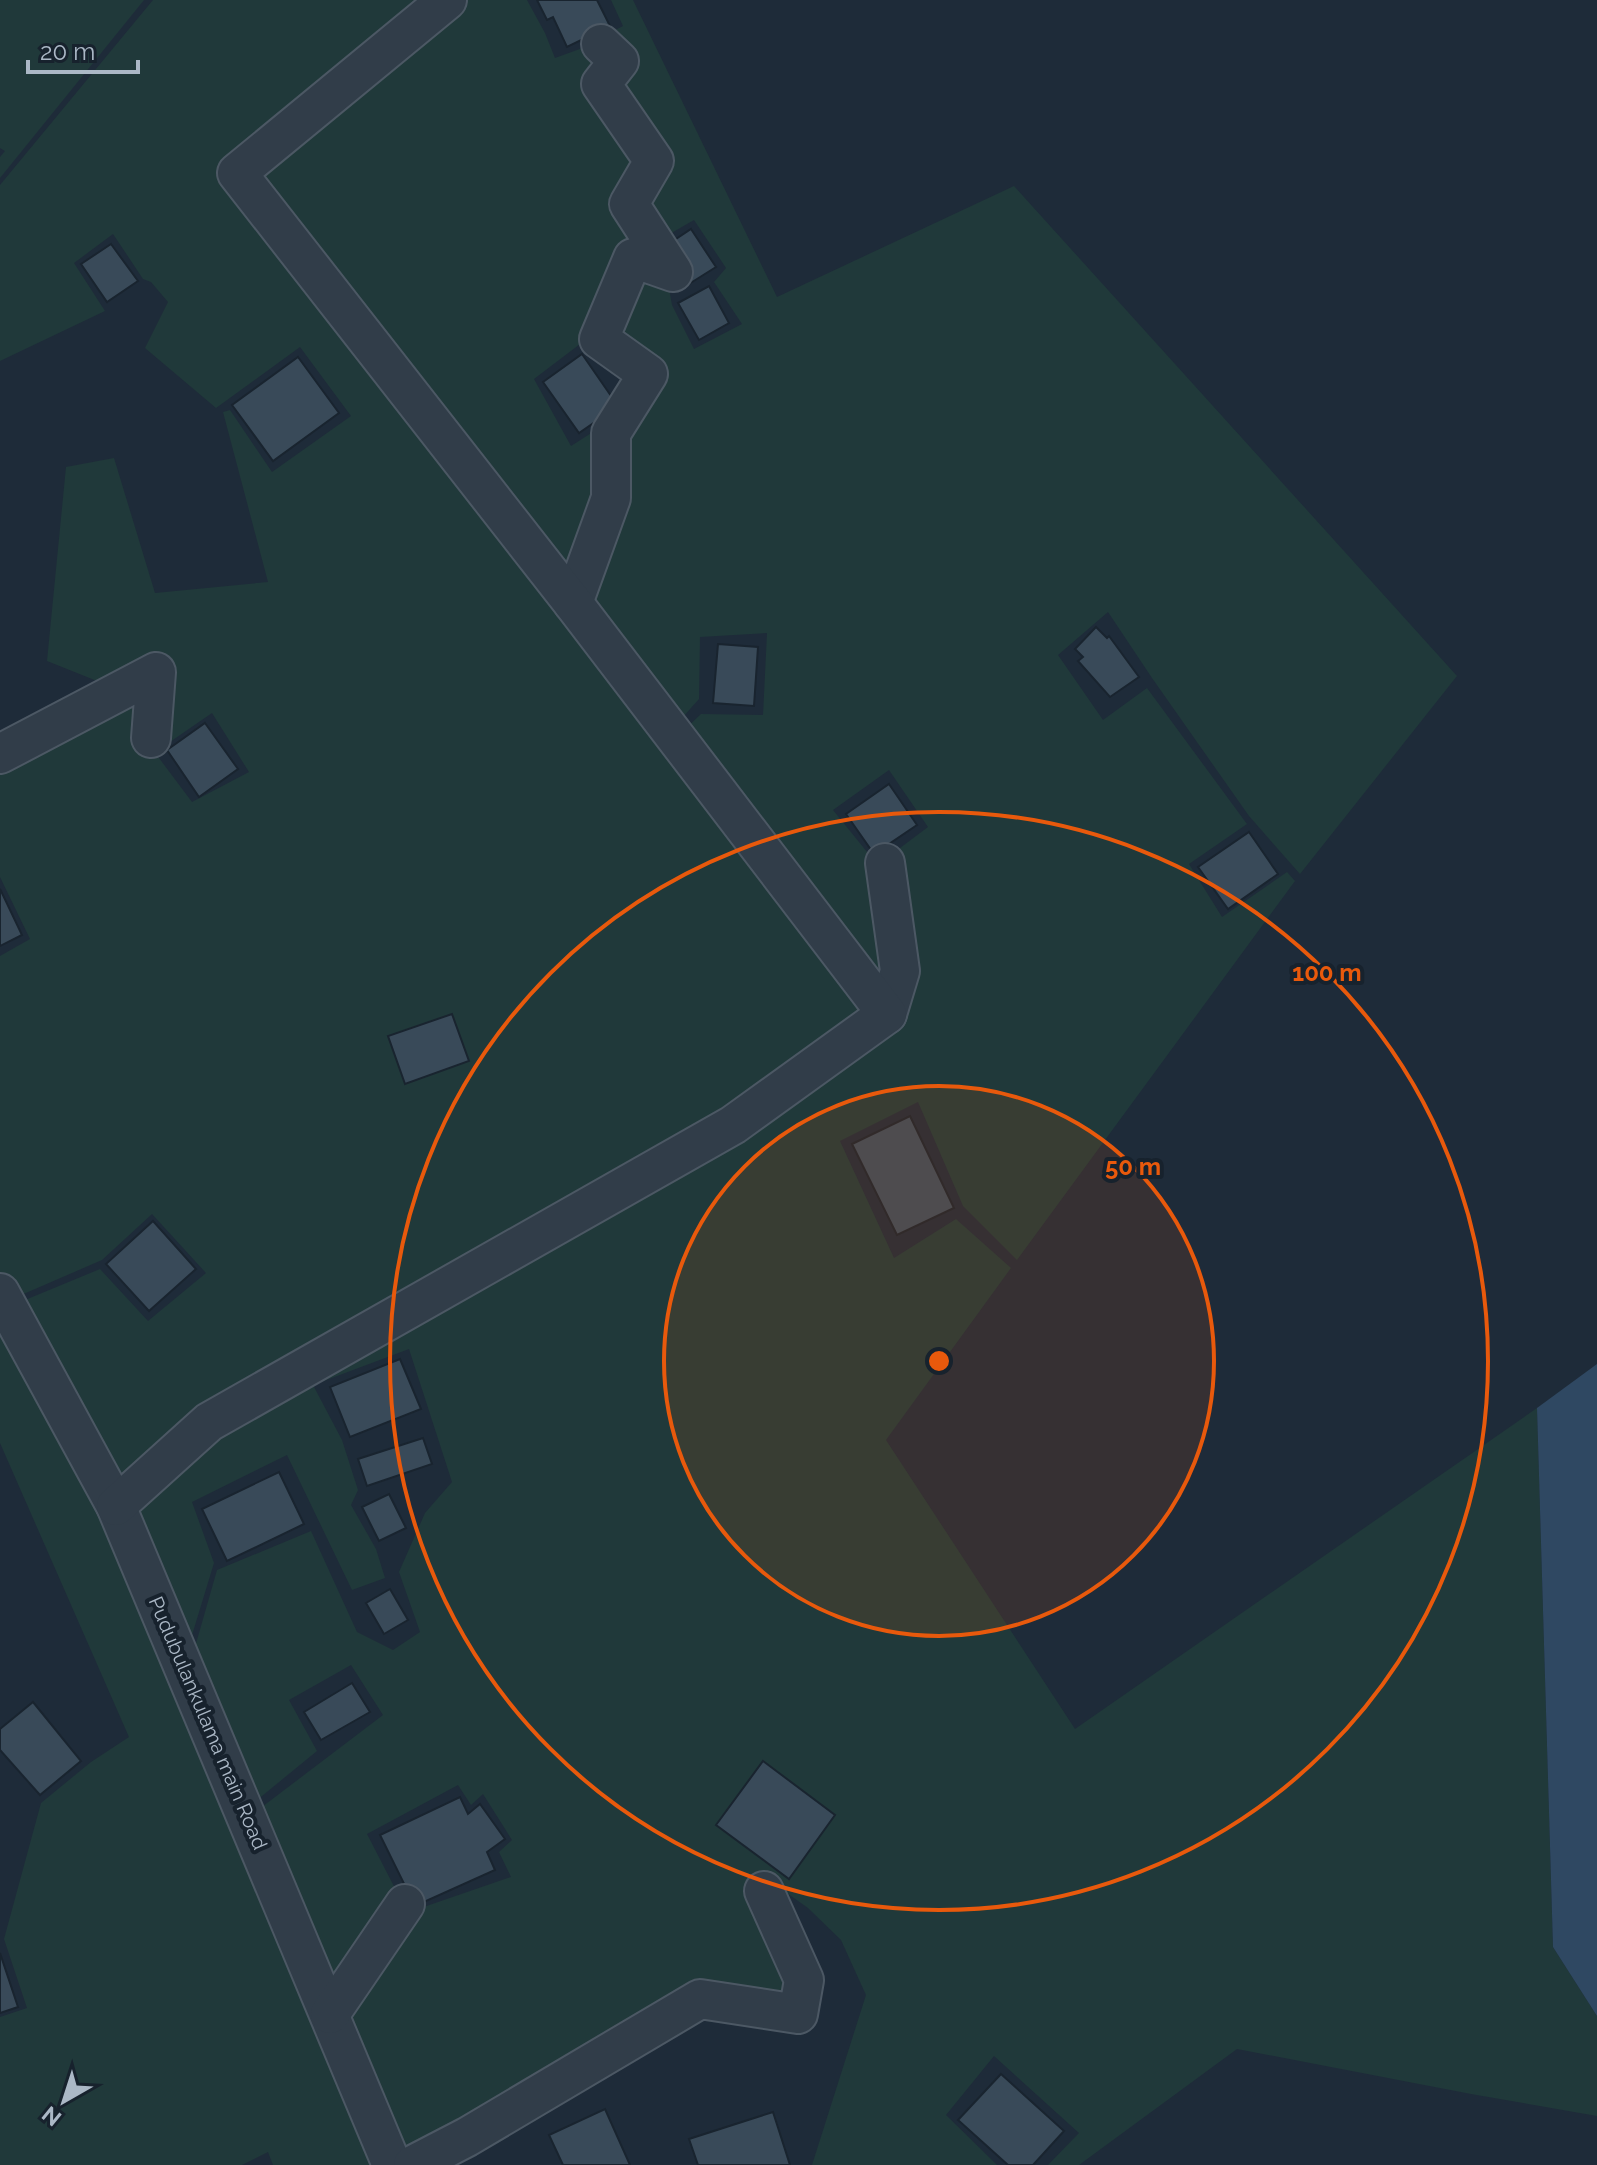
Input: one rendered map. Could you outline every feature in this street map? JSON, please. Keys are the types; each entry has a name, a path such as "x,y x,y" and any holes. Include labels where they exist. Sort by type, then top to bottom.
{"street":[{"path":"447,0 237,173 573,603 887,1014"},
{"path":"573,603 611,498 611,433 648,374 599,339 633,258 673,272 629,204 654,161 601,84 619,61 601,44"},
{"path":"0,754 156,672 151,738"},
{"path":"116,1506 209,1422 733,1125 887,1014 900,971 885,863"},
{"name":"Pudubulankulama main Road","path":"1,1298 116,1506 392,2165"},
{"path":"413,2165 481,2129 700,1999 798,2014 804,1980 764,1891"},
{"path":"330,2014 405,1904"}],"green space":[{"path":"0,0 144,0 0,178 0,157 5,151 0,148"},
{"path":"153,0 444,0 229,173 881,1012 117,1502 13,1305 100,1269 148,1321 206,1273 152,1214 102,1260 12,1299 0,1275 0,956 30,939 0,877 0,764 147,689 147,742 192,802 249,772 212,713 167,744 163,664 112,687 47,661 66,467 114,458 155,593 268,582 223,412 230,410 272,472 351,416 300,347 216,408 145,348 168,302 151,282 143,279 113,234 74,263 105,311 0,361 0,185"},
{"path":"459,0 527,0 555,58 588,46 645,163 624,206 660,258 588,338 534,379 571,446 607,423 572,593 245,174"},
{"path":"611,0 633,0 777,297 1014,186 1457,676 1300,874 1249,816 1108,612 1058,655 1103,720 1147,688 1247,824 1189,864 1222,917 1287,872 1295,881 1017,1260 963,1206 918,1102 840,1141 894,1258 956,1219 1011,1268 886,1440 1075,1729 1537,1408 1553,1947 1597,2016 1597,2116 1237,2049 1079,2165 1048,2165 1079,2133 994,2056 946,2115 997,2165 812,2165 866,1995 841,1940 808,1908 770,1881 792,2005 699,1990 401,2165 337,2014 412,1911 511,1877 499,1852 512,1840 483,1794 471,1805 458,1785 367,1834 400,1898 332,2001 254,1813 383,1715 351,1665 289,1700 317,1751 251,1805 193,1654 217,1570 311,1531 357,1632 393,1650 420,1632 399,1572 425,1513 452,1482 409,1349 313,1385 342,1440 358,1490 351,1505 376,1549 385,1578 352,1590 287,1455 192,1502 214,1563 189,1645 125,1507 212,1428 891,1021 888,857 928,827 889,770 833,810 876,863 883,1002 679,735 701,714 763,715 767,633 700,637 699,699 674,727 581,603 621,436 658,376 608,336 637,266 668,283 672,305 694,349 742,324 714,282 726,268 694,220 661,239 638,204 660,161 608,86 605,35 623,26"},
{"path":"0,1308 83,1453 380,2165 273,2165 268,2152 242,2165 0,2165 0,2017 27,2008 4,1939 41,1803 91,1762 129,1737 0,1443"}],"water":[{"path":"1597,1364 1597,2016 1553,1947 1537,1408"}],"building":[{"path":"537,0 597,0 610,26 567,47 553,17 547,20"},
{"path":"691,229 716,267 689,284 664,247"},
{"path":"111,244 138,281 107,302 81,264"},
{"path":"709,286 729,323 699,340 678,303"},
{"path":"582,354 618,406 579,433 543,382"},
{"path":"298,357 339,413 273,461 232,405"},
{"path":"1096,627 1107,638 1109,636 1139,677 1110,697 1078,661 1083,657 1075,649"},
{"path":"718,644 758,647 754,706 713,703"},
{"path":"205,723 238,769 199,797 167,750"},
{"path":"889,784 917,825 874,854 846,814"},
{"path":"1249,832 1278,874 1228,909 1198,867"},
{"path":"0,889 22,935 0,946"},
{"path":"452,1014 469,1061 405,1084 388,1036"},
{"path":"910,1116 954,1208 897,1235 852,1144"},
{"path":"153,1221 196,1269 149,1311 106,1264"},
{"path":"400,1359 421,1409 350,1437 330,1387"},
{"path":"423,1438 432,1464 367,1486 358,1459"},
{"path":"279,1472 304,1524 227,1561 202,1509"},
{"path":"389,1494 406,1528 379,1541 362,1507"},
{"path":"390,1589 408,1620 384,1634 366,1603"},
{"path":"352,1683 370,1712 321,1740 304,1712"},
{"path":"33,1702 81,1761 40,1795 0,1750 0,1729"},
{"path":"763,1761 835,1815 789,1879 716,1825"},
{"path":"460,1797 468,1814 480,1804 505,1839 487,1852 495,1870 415,1906 380,1835"},
{"path":"0,1953 18,2007 0,2013"},
{"path":"1001,2074 1064,2131 1033,2165 1008,2165 958,2120"},
{"path":"605,2109 630,2165 563,2165 549,2135"},
{"path":"773,2112 790,2165 698,2165 689,2139"}]}
